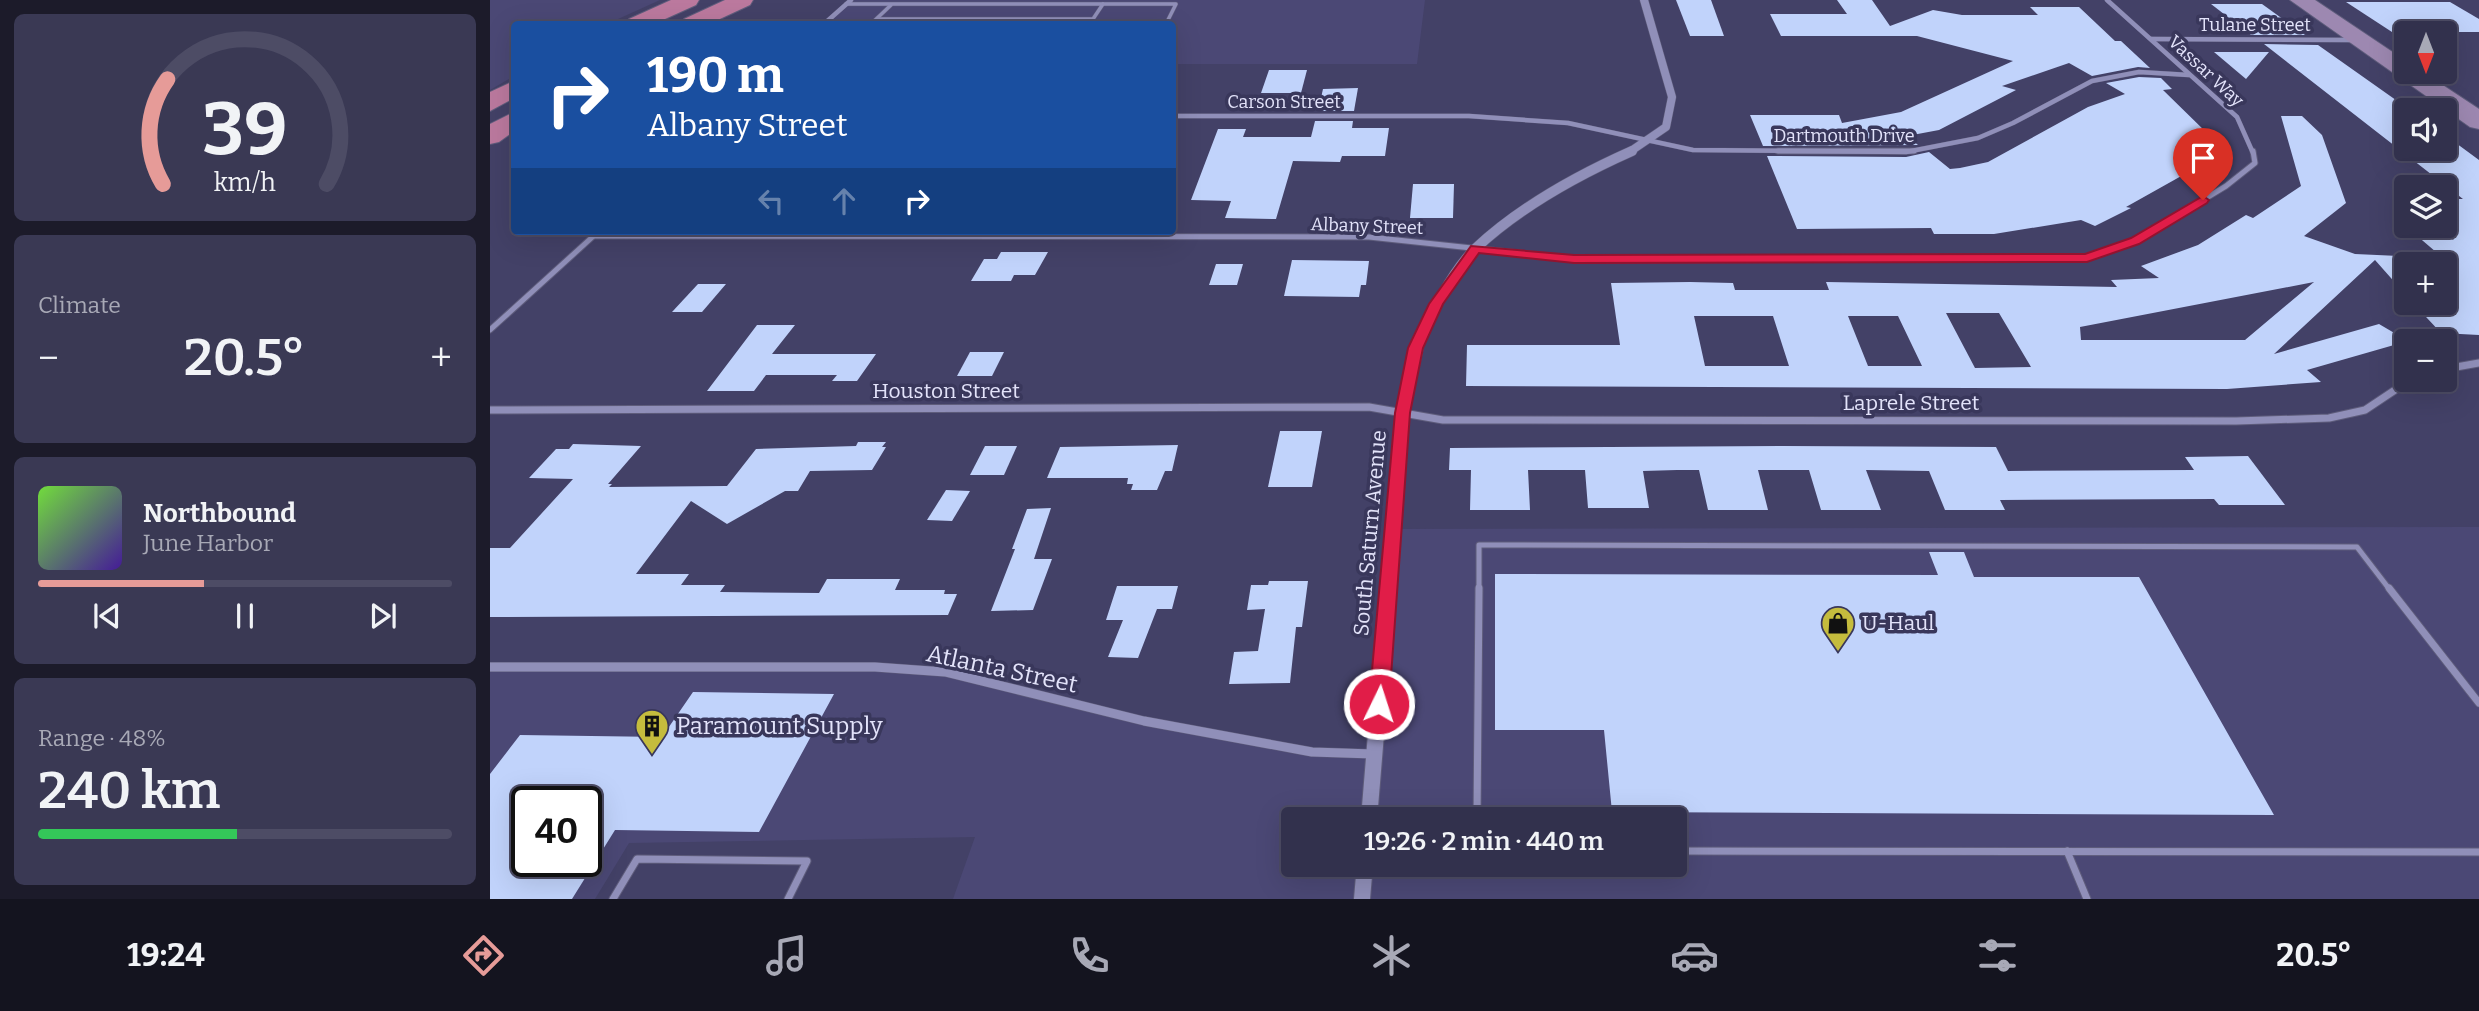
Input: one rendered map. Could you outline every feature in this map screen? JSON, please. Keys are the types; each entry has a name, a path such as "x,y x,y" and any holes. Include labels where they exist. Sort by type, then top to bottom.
{"highway":[{"path":"643,21 688,0"},
{"path":"698,21 741,0"},
{"path":"490,103 511,90"},
{"path":"490,136 511,122"}],"main road":[{"path":"2301,0 2479,121"}],"street":[{"name":"South Saturn Avenue","path":"1370,807 1402,413 1416,348 1436,304 1475,248 1581,174 1646,141 1666,127 1672,97 1644,0"},
{"name":"Vassar Way","path":"2107,0 2237,117 2252,145 2255,163 2226,186 2135,241"},
{"path":"827,21 849,2"},
{"name":"Tulane Street","path":"2151,38 2358,40"},
{"name":"Dartmouth Drive","path":"1646,141 1693,150 1906,152 1978,138 2013,123 2092,81 2139,72 2189,75"},
{"name":"Carson Street","path":"1176,116 1469,116 1568,123 1646,141"},
{"path":"490,330 594,235"},
{"name":"Albany Street","path":"982,235 1369,237 1574,259 2087,258 2135,241"},
{"path":"2457,367 2479,363"},
{"name":"Laprele Street","path":"1402,413 1443,420 2249,421 2329,418 2365,410 2394,391"},
{"name":"Houston Street","path":"490,410 1369,407 1402,413"},
{"name":"Atlanta Street","path":"490,667 875,667 945,672 1144,721 1312,752 1375,754"},
{"path":"1362,899 1364,877"}],"lane":[{"path":"849,2 1177,4 1168,21"},
{"path":"875,21 891,4"},
{"path":"877,19 1094,19 1103,4"},
{"path":"1478,807 1479,545 2357,547 2479,703"},
{"path":"1687,850 2479,852"},
{"path":"2067,851 2087,899"},
{"path":"613,899 637,859 807,861 788,899"}],"shaded area":[{"path":"490,0 660,0 614,21 511,21 511,78 490,90"},
{"path":"851,0 1425,0 1417,64 1176,64 1176,21 827,21"},
{"path":"2479,527 2479,899 953,899 975,837 629,843 595,899 490,899 490,667 945,672 1144,721 1312,752 1375,754 1393,529"}],"building":[{"path":"1676,0 1711,0 1724,36 1690,36"},
{"path":"1837,0 1872,0 1890,26 1933,10 1962,15 2038,15 2030,7 2079,7 2115,41 2121,41 2150,68 2138,67 2092,76 2069,63 2002,86 2016,90 1939,130 1907,136 1918,145 1763,146 1750,115 1839,115 1842,123 1901,112 2013,61 1917,36 1781,36 1770,14 1847,14"},
{"path":"2346,2 2450,2 2479,19 2479,32 2457,32 2457,21 2394,21 2392,32"},
{"path":"2211,4 2262,4 2305,35 2251,35"},
{"path":"2264,44 2318,45 2394,99 2394,145"},
{"path":"2214,52 2269,52 2246,79"},
{"path":"1269,70 1307,70 1301,93 1261,93"},
{"path":"2139,77 2161,78 2172,89 2163,90 2209,135 2207,158 2192,170 2126,207 2131,208 2095,226 2081,220 1994,234 1934,234 1931,228 1797,229 1767,156 1906,157 1929,152 1950,169 1960,168 1988,162 2088,107 2125,94 2106,83"},
{"path":"1358,88 1354,111 1318,111 1323,89"},
{"path":"2281,116 2302,116 2322,135 2346,203 2304,236 2355,254 2394,256 2394,281 2375,260 2274,354 2379,324 2394,333 2394,345 2307,370 2321,382 2227,389 1466,386 1467,345 1620,345 1611,283 1733,283 1735,290 1829,290 1826,282 2117,287 2111,280 2159,278 2141,266 2198,245 2246,215 2253,218 2301,186","holes":["2314,282 2245,340 2081,340 2080,327","1946,313 1999,313 2031,367 1975,368","1694,316 1773,316 1789,366 1705,366","1848,316 1898,316 1922,366 1868,366"]},
{"path":"1315,121 1353,121 1352,128 1389,128 1385,156 1342,156 1340,162 1293,161 1276,219 1225,218 1231,201 1191,200 1218,129 1246,129 1243,137 1311,137"},
{"path":"2457,144 2479,160 2479,335 2457,334 2457,329 2437,329 2424,315 2457,315 2457,252 2436,252 2420,238 2457,238 2457,199 2463,199 2457,194 2457,175 2432,175 2414,161 2457,161"},
{"path":"1413,184 1454,184 1453,218 1410,218"},
{"path":"1001,252 1048,252 1035,275 1014,275 1011,281 971,281 984,259 997,259"},
{"path":"1292,260 1369,261 1366,285 1361,285 1359,297 1284,296"},
{"path":"1216,264 1243,264 1237,285 1209,285"},
{"path":"698,284 726,284 702,312 672,312"},
{"path":"757,325 795,325 772,354 876,354 857,381 832,381 837,375 766,375 754,391 707,391"},
{"path":"970,352 1004,352 992,376 957,376"},
{"path":"1280,431 1322,431 1312,487 1268,487"},
{"path":"858,442 886,442 882,447 886,447 872,470 810,471 798,491 785,491 727,524 691,501 636,574 689,574 681,585 725,585 720,592 819,593 827,579 900,579 895,590 945,590 944,594 957,594 948,615 490,617 490,548 510,548 573,479 529,478 556,449 569,449 573,444 641,446 608,484 612,484 609,487 727,486 756,449 856,446"},
{"path":"1178,445 1172,471 1165,471 1157,490 1131,490 1133,484 1127,484 1128,478 1047,478 1060,447"},
{"path":"985,446 1017,446 1004,475 970,475"},
{"path":"1996,447 2008,471 2194,470 2185,457 2248,456 2285,505 2219,505 2214,499 2000,500 2005,510 1945,510 1929,471 1866,470 1881,510 1821,510 1809,470 1758,470 1768,510 1708,510 1699,470 1677,470 1643,471 1649,508 1588,508 1585,470 1528,470 1530,510 1470,510 1471,470 1449,470 1450,448"},
{"path":"946,490 970,491 952,521 927,520"},
{"path":"1051,508 1034,559 1052,559 1033,610 991,611 1027,509"},
{"name":"U-Haul","path":"1929,552 1964,552 1974,577 2139,577 2274,815 1687,812 1687,807 1612,807 1604,730 1495,730 1495,574 1938,575"},
{"path":"1269,581 1308,581 1302,627 1296,627 1290,683 1229,684 1234,652 1258,651 1265,609 1247,610 1251,585 1268,585"},
{"path":"1117,586 1178,586 1172,609 1157,609 1138,658 1108,657 1123,620 1106,620"},
{"name":"Paramount Supply","path":"693,692 834,694 759,832 615,830 602,851 602,786 511,786 511,877 586,877 572,899 490,899 490,774 520,735 662,737"}],"place":[{"name":"U-Haul","path":"1838,653"},
{"name":"Paramount Supply","path":"652,756"}],"route":[{"path":"1379,704 1402,413 1416,348 1436,304 1475,248 1574,259 2087,258 2135,241 2203,200"}]}
